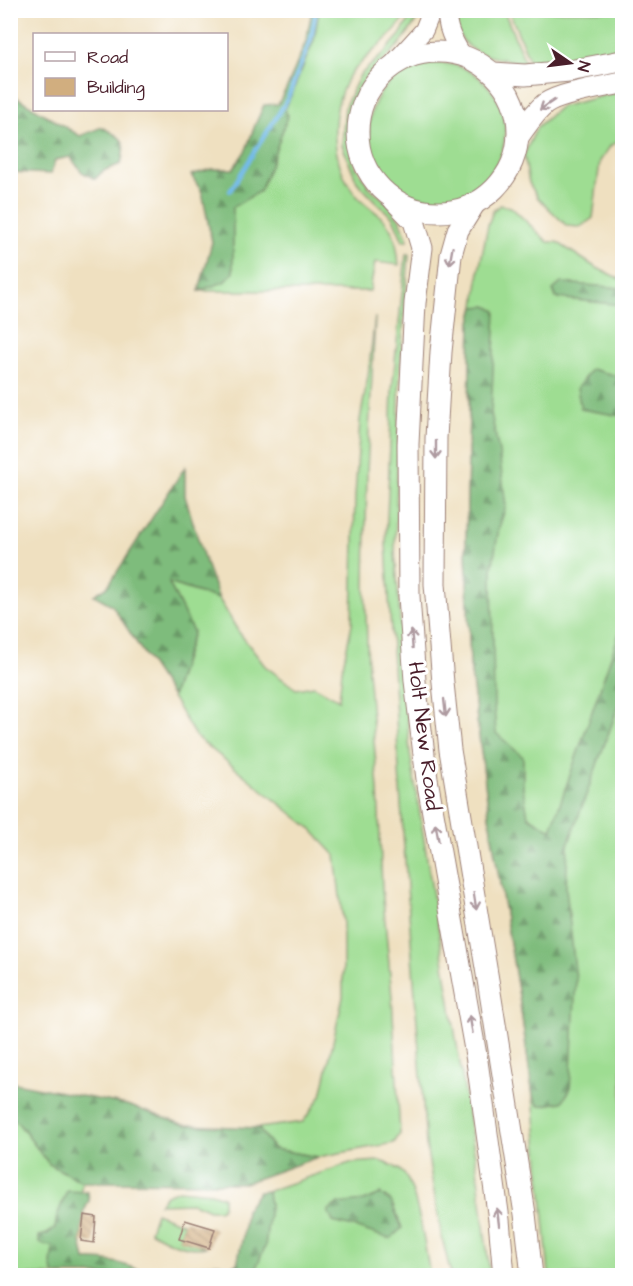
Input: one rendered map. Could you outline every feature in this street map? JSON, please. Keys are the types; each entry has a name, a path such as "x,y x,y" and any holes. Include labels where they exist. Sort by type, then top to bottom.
{"highway":[{"path":"444,51 478,62 493,73 504,86 517,119 518,137 512,162 504,178 491,192 474,203 455,210 434,212 413,208 394,200 377,185 365,166 358,144 358,122 364,100 376,81 392,65 426,52 444,51"},
{"path":"493,73 525,75 569,71 622,61"},
{"path":"518,137 546,104 562,97 622,83"},
{"name":"Holt New Road","path":"394,200 414,221 422,248 415,303 408,444 409,596 415,681 427,778 477,1060 499,1220 504,1275"},
{"name":"Holt New Road","path":"474,203 458,230 451,255 441,352 436,438 435,584 442,683 450,750 525,1215 532,1275"}],"main road":[{"path":"392,65 424,30 432,10"},
{"path":"447,10 450,35 462,55"}],"green space":[{"path":"312,11 319,11 314,40 285,110 288,115 260,191 233,207 233,273 224,282 199,291 212,242 202,192 191,175 211,169 233,169 246,150 264,105 278,104 289,83 306,41"},
{"path":"316,11 409,11 392,33 348,77 341,92 335,121 336,150 345,177 357,197 389,226 396,244 399,265 375,262 370,291 199,291 219,243 230,191 287,100 311,39"},
{"path":"414,11 422,11 400,44 365,78 351,108 348,142 355,165 368,186 388,204 400,220 408,240 403,241 393,218 357,182 342,145 345,106 360,75 400,35"},
{"path":"452,11 504,11 525,62 488,56 471,48 459,34"},
{"path":"509,11 622,11 622,48 567,59 530,62"},
{"path":"437,63 463,68 475,74 485,83 494,93 500,105 505,131 500,157 494,169 485,179 475,188 463,194 437,199 411,194 399,188 389,179 380,169 374,157 369,131 374,105 380,93 389,83 399,74 411,68"},
{"path":"622,91 622,140 611,145 600,161 593,218 580,227 567,226 538,198 529,183 524,155 537,127 560,107"},
{"path":"11,94 33,107 33,111 39,111 80,136 102,127 119,138 123,144 121,164 103,171 95,179 82,172 70,157 55,160 51,174 11,172"},
{"path":"500,205 511,207 548,242 557,242 595,267 622,280 622,1275 549,1275 533,1096 491,830 470,664 466,547 471,322 488,225 493,211"},
{"path":"406,254 409,254 400,369 395,552 410,753 477,1169 490,1275 451,1275 441,1233 426,1145 401,805 386,544 392,391"},
{"path":"561,283 622,288 622,305 556,298 553,290"},
{"path":"487,306 496,311 491,413 506,506 499,528 492,569 496,733 523,757 523,788 528,816 551,830 622,625 621,699 568,845 566,888 576,979 570,1090 562,1102 539,1106 533,1096 491,830 470,664 466,547 471,322 475,307"},
{"path":"375,317 367,471 365,584 368,670 400,1134 394,1143 318,1157 274,1149 258,1128 303,1122 321,1096 343,997 343,922 335,855 310,828 195,736 172,697 193,632 169,583 219,599 238,631 265,666 296,689 314,686 339,700 342,670 352,624 355,497 360,420"},
{"path":"591,369 622,377 622,416 581,409 577,388"},
{"path":"185,467 185,496 219,599 169,583 193,632 172,697 112,605 94,595 108,586"},
{"path":"10,1082 127,1105 185,1125 258,1128 274,1149 318,1157 245,1183 82,1182 49,1164 19,1124 11,1117"},
{"path":"10,1117 19,1124 49,1164 82,1182 68,1275 11,1275"},
{"path":"379,1161 399,1169 409,1182 420,1222 430,1275 236,1276 259,1194 350,1163"},
{"path":"179,1190 211,1193 223,1197 223,1206 220,1210 209,1210 193,1203 159,1204 166,1195"},
{"path":"67,1191 88,1192 89,1201 83,1213 81,1241 85,1260 119,1263 139,1270 140,1275 54,1275 51,1264 53,1247 39,1243 39,1236 55,1228"},
{"path":"268,1191 270,1206 265,1247 253,1275 179,1275 189,1267 219,1263 228,1267 237,1264 246,1210 258,1192"},
{"path":"380,1194 391,1201 402,1228 390,1239 333,1222 328,1211 337,1204 364,1201"},
{"path":"156,1213 184,1224 179,1239 206,1247 191,1248 169,1242 150,1231"}],"building":[{"path":"84,1215 96,1217 94,1243 81,1241"},
{"path":"185,1220 215,1229 209,1248 179,1239"}],"waterway":[{"path":"230,191 287,100 311,39 316,10"}]}
